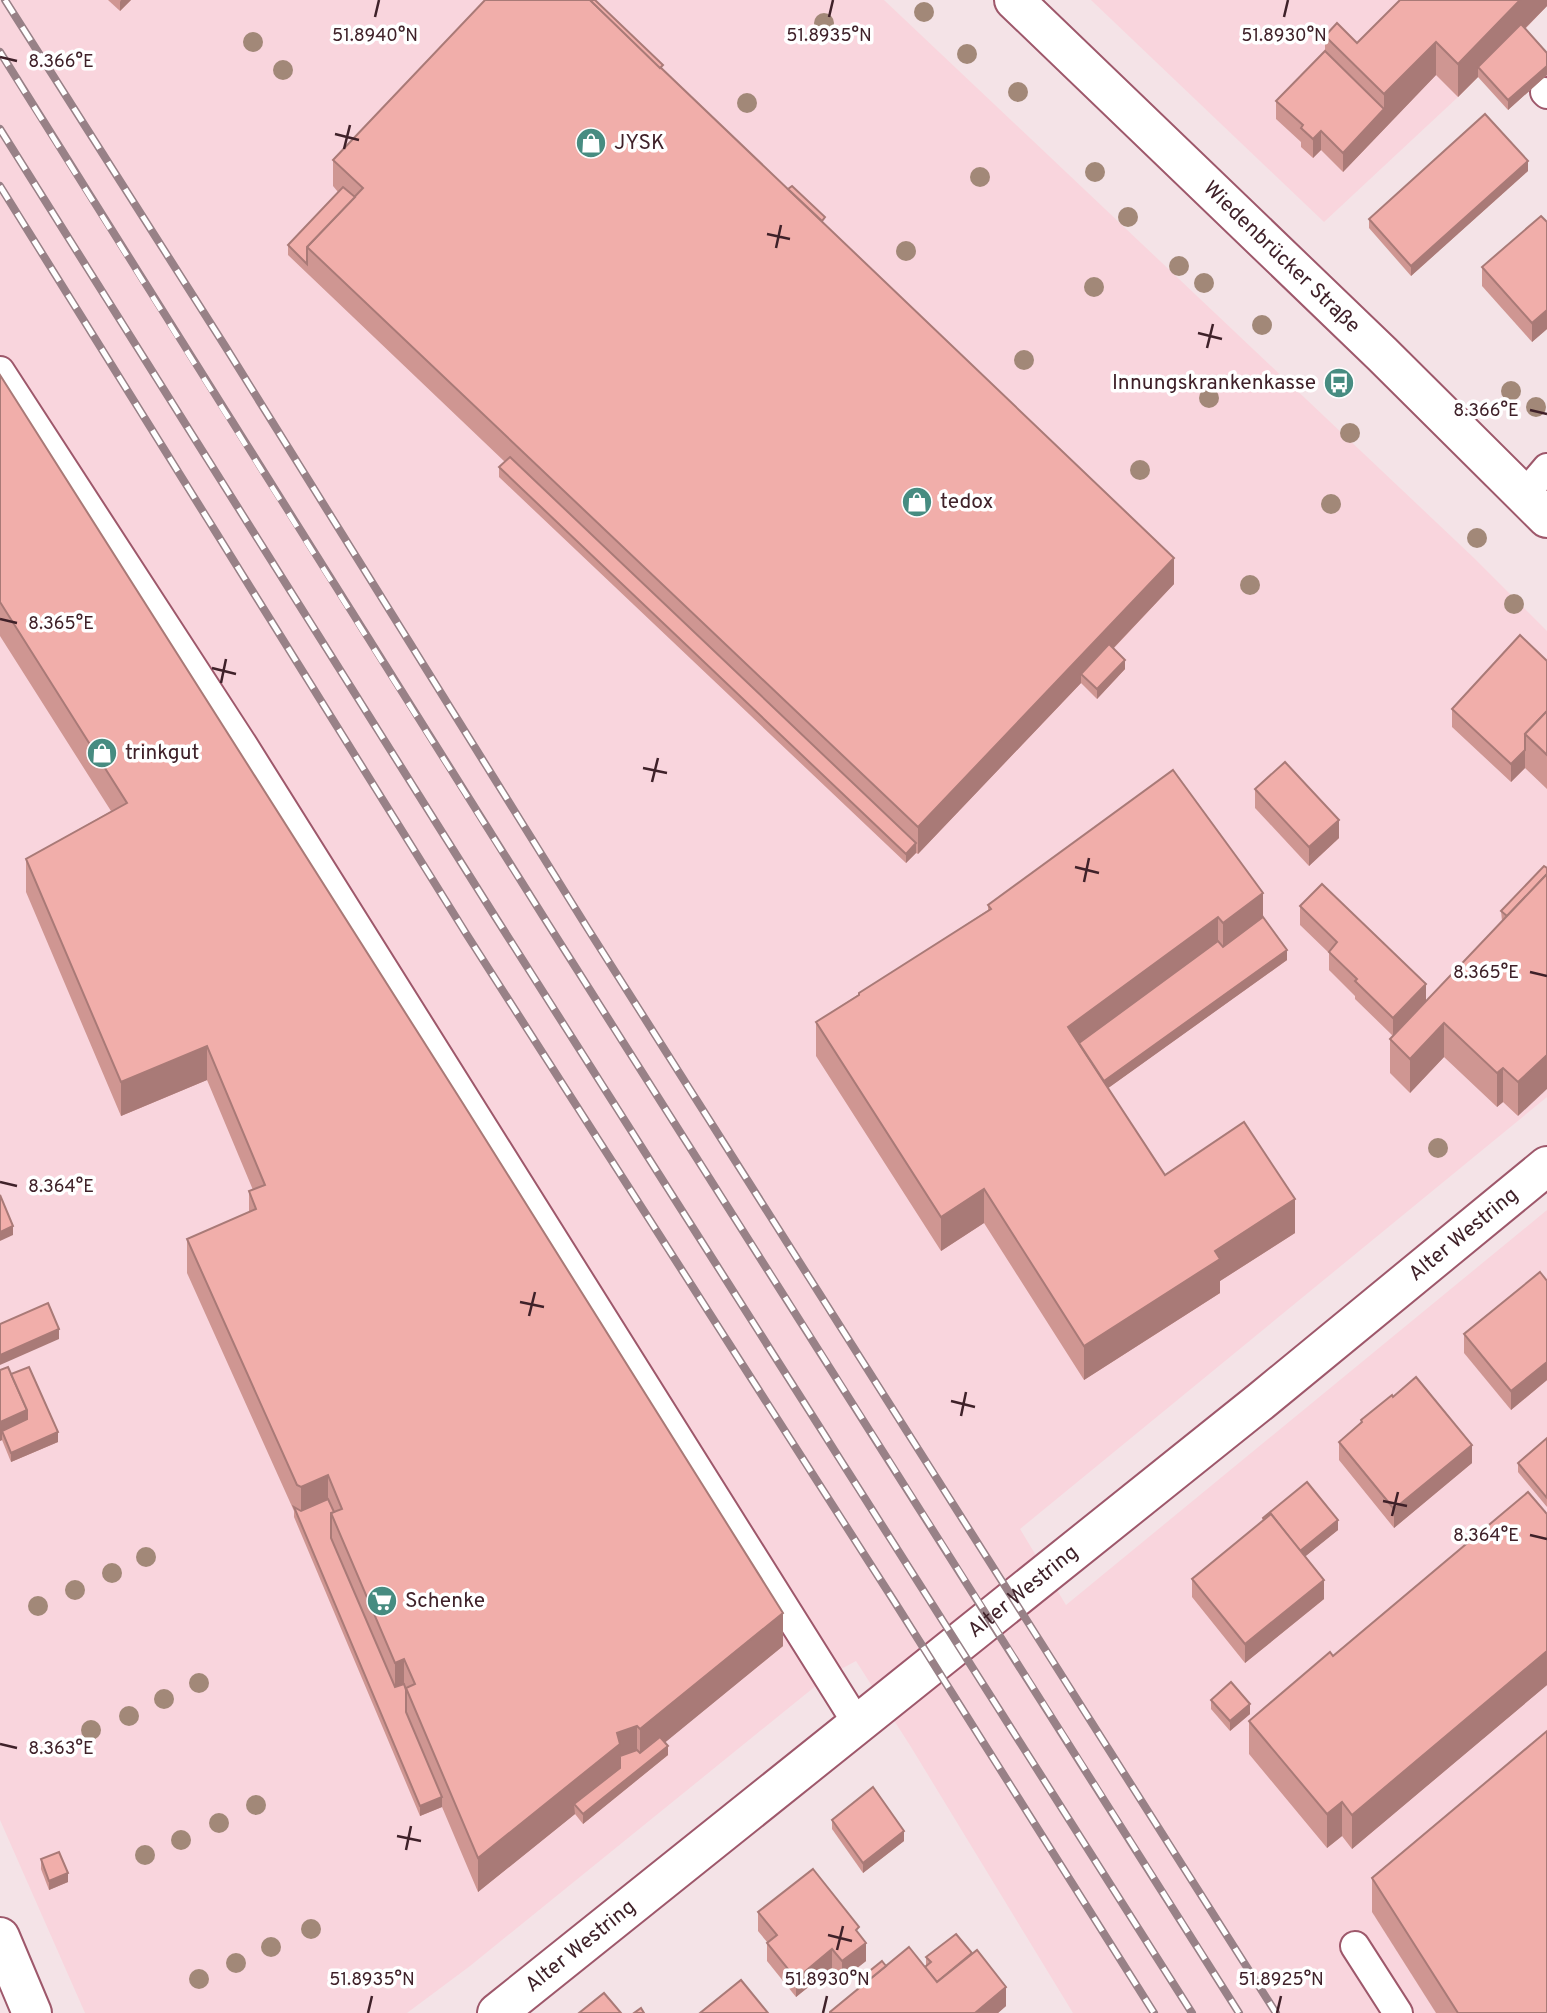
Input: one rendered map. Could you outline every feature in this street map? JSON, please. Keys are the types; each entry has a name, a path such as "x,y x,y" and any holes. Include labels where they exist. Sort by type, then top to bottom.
{"street":[{"name":"Wiedenbrücker Straße","path":"1014,0 1382,354 1539,494"},
{"name":"Alter Westring","path":"497,2013 1271,1392 1547,1166"},
{"path":"0,1937 32,2013"}],"lane":[{"path":"0,372 243,745 857,1723"},
{"path":"1356,1946 1398,2013"}],"shaded area":[{"path":"0,0 884,0 1474,558 1547,631 1547,1097 1020,1529 1066,1605 1547,1210 1547,2013 1073,2013 856,1661 828,1676 470,1966 407,2013 85,2013 0,1820"},
{"path":"1091,0 1547,0 1547,6 1458,97 1324,222"}],"building":[{"path":"485,0 590,0 1174,558 918,827 307,247 363,188 333,160"},
{"path":"590,0 595,0 663,65 660,68"},
{"path":"1400,0 1520,0 1458,64 1436,42 1384,94 1325,36 1337,23 1357,43"},
{"path":"1521,24 1547,53 1547,66 1508,100 1478,67"},
{"path":"1325,51 1384,109 1343,153 1321,131 1313,139 1301,128 1303,125 1276,101"},
{"path":"1485,114 1528,161 1411,266 1369,219"},
{"path":"792,186 825,217 822,221 788,189"},
{"path":"343,187 355,197 307,247 307,264 288,245"},
{"path":"1541,216 1547,222 1547,310 1532,323 1482,267"},
{"path":"0,375 783,1613 640,1729 637,1726 617,1733 620,1744 478,1858 406,1688 415,1684 404,1659 395,1663 331,1513 342,1509 328,1475 301,1487 297,1485 187,1239 256,1209 249,1191 265,1185 207,1046 121,1082 26,859 127,803 0,602"},
{"path":"510,457 916,843 906,854 499,467"},
{"path":"1520,635 1547,661 1547,711 1525,734 1525,750 1511,764 1452,709"},
{"path":"1109,644 1125,660 1097,689 1081,674"},
{"path":"1547,711 1547,755 1525,734"},
{"path":"1285,762 1339,820 1309,847 1255,789"},
{"path":"1173,770 1263,893 1223,923 1218,917 1068,1027 1165,1175 1244,1122 1295,1199 1215,1251 1220,1259 1084,1346 984,1189 941,1217 816,1022 991,909 988,905"},
{"path":"1544,866 1547,868 1547,874 1507,916 1501,911"},
{"path":"1547,874 1547,1055 1518,1082 1503,1068 1497,1073 1444,1023 1410,1059 1390,1039"},
{"path":"1322,884 1426,984 1393,1018 1329,952 1337,942 1300,906"},
{"path":"1263,917 1287,950 1104,1081 1079,1043 1218,941 1223,947"},
{"path":"0,1195 13,1226 0,1232"},
{"path":"1540,1272 1547,1281 1547,1362 1511,1391 1464,1334"},
{"path":"48,1303 59,1329 0,1355 0,1324"},
{"path":"8,1367 27,1410 0,1422 0,1370"},
{"path":"29,1367 58,1432 11,1453 2,1431 27,1419 27,1410 11,1374"},
{"path":"1416,1377 1472,1445 1394,1509 1339,1442 1362,1422 1361,1420"},
{"path":"1547,1438 1547,1498 1518,1463"},
{"path":"1307,1482 1338,1520 1300,1551 1271,1514 1264,1520 1263,1518"},
{"path":"1528,1492 1547,1514 1547,1651 1352,1815 1342,1802 1327,1814 1249,1721 1330,1652 1333,1656"},
{"path":"328,1499 334,1512 331,1513 331,1538 395,1687 404,1684 406,1712 442,1797 420,1806 294,1507 301,1511"},
{"path":"1271,1514 1324,1580 1245,1644 1192,1579"},
{"path":"1231,1682 1250,1704 1230,1721 1211,1700"},
{"path":"1547,1731 1547,2013 1458,2013 1372,1878"},
{"path":"660,1737 668,1746 583,1814 574,1804 620,1768 620,1756 637,1750 640,1753"},
{"path":"873,1787 904,1831 863,1863 832,1820"},
{"path":"59,1852 68,1873 49,1881 41,1859"},
{"path":"813,1869 859,1927 856,1930 866,1943 842,1961 832,1949 796,1979 767,1943 777,1935 758,1912"},
{"path":"956,1934 972,1953 937,1982 925,1967 931,1962 926,1957"},
{"path":"909,1947 937,1982 977,1950 1006,1987 975,2013 830,2013"},
{"path":"882,1961 886,1966 865,1983 861,1978"},
{"path":"741,1980 768,2013 700,2013"},
{"path":"604,1993 621,2013 579,2013"}],"railway":[{"path":"5,0 225,346 588,929 1276,2013"},
{"path":"0,52 462,789 1239,2013"},
{"path":"0,129 496,918 1192,2013"},
{"path":"0,186 467,935 894,1601 1154,2013"}],"place":[{"name":"JYSK","path":"591,143"},
{"name":"Innungskrankenkasse","path":"1339,383"},
{"name":"tedox","path":"917,502"},
{"name":"trinkgut","path":"102,753"},
{"name":"Schenke","path":"382,1601"}]}
